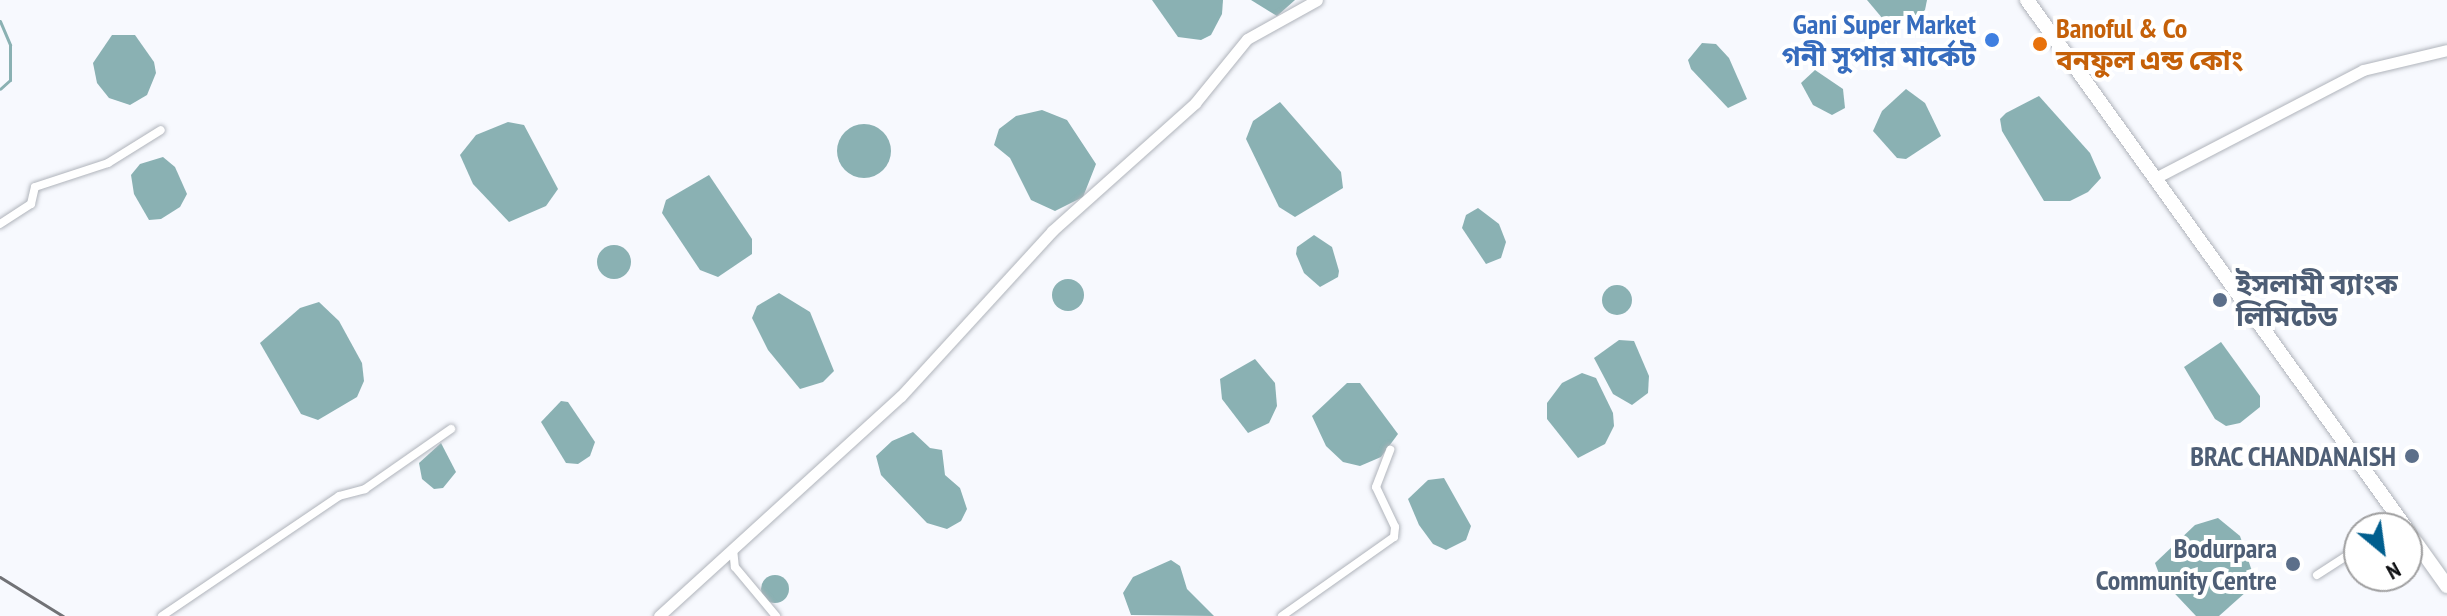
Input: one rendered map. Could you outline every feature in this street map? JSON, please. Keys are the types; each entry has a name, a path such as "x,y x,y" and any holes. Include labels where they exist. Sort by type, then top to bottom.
{"highway":[{"path":"2027,0 2157,177 2390,512"},
{"path":"2423,555 2447,586"}],"street":[{"path":"659,616 901,396 1052,231 1195,103 1247,39 1317,0"},
{"path":"2157,177 2363,70 2447,50"},
{"path":"0,224 31,204 35,187 108,163 161,130"},
{"path":"162,616 252,559 339,496 365,489 451,429"},
{"path":"1282,616 1394,537 1395,527 1376,487 1390,450"},
{"path":"733,549 735,567 776,616"},
{"path":"2317,575 2343,558"}],"water":[{"path":"1152,0 1223,0 1222,14 1211,35 1201,40 1178,37"},
{"path":"1251,0 1295,0 1277,16"},
{"path":"1867,0 1927,0 1925,10 1907,25 1888,25"},
{"path":"112,35 135,35 154,62 156,73 147,95 130,105 109,98 97,83 93,63"},
{"path":"1702,43 1716,44 1729,58 1747,99 1728,108 1691,69 1688,60"},
{"path":"1815,70 1843,89 1845,108 1832,115 1813,105 1801,83"},
{"path":"1906,89 1925,103 1941,136 1906,159 1897,158 1873,131 1882,111"},
{"path":"2039,96 2090,153 2101,178 2088,192 2070,201 2044,201 2002,131 2000,119 2006,113"},
{"path":"1280,102 1341,172 1343,188 1295,217 1279,207 1246,139 1253,121"},
{"path":"1042,110 1067,120 1096,164 1083,197 1055,211 1031,200 1010,158 994,145 999,129 1016,116"},
{"path":"508,122 524,125 558,189 546,206 509,222 473,184 460,155 476,135"},
{"path":"864,124 883,132 891,151 883,170 864,178 845,170 837,151 845,132"},
{"path":"163,157 175,167 187,194 180,207 161,219 149,220 134,194 131,175 140,164"},
{"path":"709,175 752,239 752,254 718,277 700,270 662,213 666,200"},
{"path":"1478,208 1499,224 1506,242 1501,258 1486,264 1462,228 1466,215"},
{"path":"1314,235 1332,247 1339,271 1338,277 1320,287 1304,273 1296,254 1297,247"},
{"path":"614,245 626,250 631,262 626,274 614,279 602,274 597,262 602,250"},
{"path":"1068,279 1079,284 1084,295 1079,306 1068,311 1057,306 1052,295 1057,284"},
{"path":"1617,285 1628,289 1632,300 1628,311 1617,315 1606,311 1602,300 1606,289"},
{"path":"779,293 810,312 834,371 823,382 800,389 768,350 752,318 757,306"},
{"path":"319,302 339,321 362,363 364,381 357,397 318,420 301,414 260,343 300,308"},
{"path":"1619,340 1634,341 1649,376 1648,393 1632,405 1613,394 1594,358"},
{"path":"2221,342 2260,396 2260,407 2240,423 2226,426 2215,419 2184,367"},
{"path":"1255,359 1275,383 1277,406 1269,423 1248,433 1222,399 1220,379"},
{"path":"1582,373 1596,378 1613,413 1614,426 1605,444 1578,458 1547,419 1547,403 1562,383"},
{"path":"1347,383 1360,383 1398,434 1381,457 1360,466 1343,462 1326,446 1312,416"},
{"path":"561,401 568,402 595,442 590,456 578,464 566,463 541,422"},
{"path":"913,432 930,448 942,450 945,475 960,488 967,509 961,521 947,529 927,523 881,475 876,456 892,441"},
{"path":"441,443 456,472 443,488 434,489 422,479 419,463"},
{"path":"1444,478 1471,526 1466,540 1446,550 1433,544 1419,525 1408,499 1428,480"},
{"path":"2218,518 2240,536 2256,583 2219,616 2196,616 2161,579 2155,563 2195,525"},
{"path":"1171,560 1180,566 1187,589 1214,616 1131,615 1123,593 1133,577"},
{"path":"775,575 785,579 789,589 785,599 775,603 765,599 761,589 765,579"}],"waterway":[{"path":"0,21 10,45 10,80 0,89"}],"railway":[{"path":"0,577 63,616"}],"place":[{"name":"Gani Super Market গনী সুপার মার্কেট","path":"1992,40"},
{"name":"Banoful & Co বনফুল এন্ড কোং","path":"2040,44"},
{"name":"ইসলামী ব্যাংক লিমিটেড","path":"2220,300"},
{"name":"BRAC CHANDANAISH","path":"2412,456"},
{"name":"Bodurpara Community Centre","path":"2293,564"}]}
